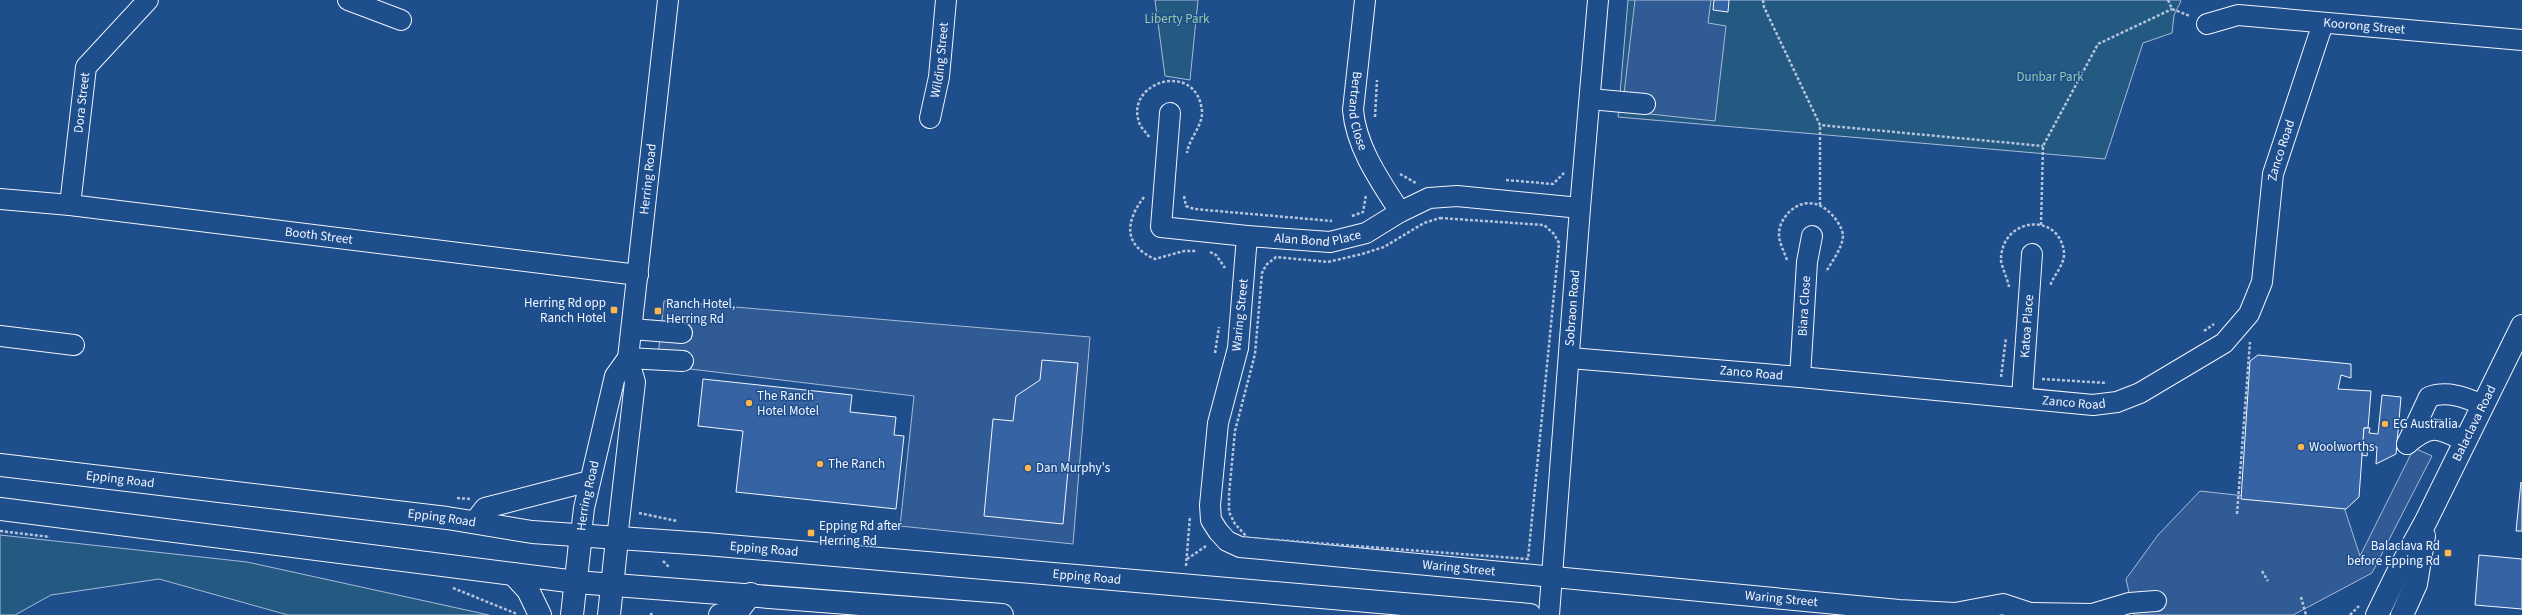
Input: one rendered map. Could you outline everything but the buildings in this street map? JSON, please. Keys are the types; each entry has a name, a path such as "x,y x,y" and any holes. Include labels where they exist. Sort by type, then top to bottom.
{"main road":[{"name":"Balaclava Road","path":"2377,614 2426,521 2522,326"},
{"name":"Epping Road","path":"0,465 474,522 532,532 581,534 1530,615"},
{"path":"0,509 576,582 751,594 1002,615"},
{"name":"Balaclava Road","path":"2406,610 2416,584 2426,521"},
{"name":"Herring Road","path":"572,615 581,534"},
{"name":"Herring Road","path":"609,615 618,538"},
{"path":"512,574 528,590 540,615"},
{"path":"720,615 737,612 751,594"}],"street":[{"name":"Dora Street","path":"70,205 86,67 148,0"},
{"path":"348,0 400,20"},
{"name":"Herring Road","path":"618,538 635,382 628,358 668,0"},
{"name":"Wilding Street","path":"930,118 939,77 946,0"},
{"name":"Bertrand Close","path":"1365,0 1353,110 1354,127 1360,144 1400,212"},
{"name":"Sobraon Road","path":"1549,615 1570,358 1580,208 1598,0"},
{"name":"Koorong Street","path":"2207,24 2238,15 2522,40"},
{"name":"Zanco Road","path":"1570,358 1800,377 2092,404 2117,402 2140,393 2224,343 2249,314 2262,282 2274,174 2323,23"},
{"path":"1590,99 1645,104"},
{"name":"Alan Bond Place","path":"1170,113 1161,227 1247,236 1330,242 1366,233 1400,212 1429,198 1456,196 1580,208"},
{"name":"Booth Street","path":"0,199 70,205 638,275"},
{"name":"Waring Street","path":"1247,236 1238,348 1218,423 1210,505 1211,520 1227,542 1240,546 1899,610 1955,613 2003,604 2030,613 2092,614 2129,603 2151,594"},
{"name":"Biara Close","path":"1800,377 1807,262 1812,236"},
{"name":"Katoa Place","path":"2022,397 2032,254"},
{"path":"632,329 682,333"},
{"path":"0,336 74,345"},
{"path":"628,358 683,361"},
{"name":"Herring Road","path":"581,534 590,481 615,376 628,358"},
{"path":"2465,441 2441,430 2428,429 2408,444 2429,397 2438,393 2448,393 2483,405"},
{"path":"474,522 485,508 590,481"}],"path":[{"path":"1763,0 1764,7 1820,125 1820,205 1837,221 1843,235 1841,248 1825,273"},
{"path":"2168,0 2172,9 2207,24"},
{"path":"2048,293 2052,280 2061,267 2064,253 2059,240 2049,229 2041,225 2043,146 2098,44 2172,9"},
{"path":"1375,123 1377,77"},
{"path":"1148,144 1149,136 1139,122 1138,110 1142,98 1149,88 1162,81 1178,81 1192,87 1199,99 1202,111 1202,120 1188,145 1187,160"},
{"path":"1820,125 2043,146"},
{"path":"1398,172 1409,181 1417,183 1422,181"},
{"path":"1499,180 1552,184 1565,172"},
{"path":"1145,189 1144,196 1130,220 1130,232 1138,249 1155,259 1184,251 1210,252 1216,255"},
{"path":"1184,190 1186,206 1194,209 1334,222"},
{"path":"1349,217 1363,212 1365,202"},
{"path":"1440,218 1544,226 1554,234 1558,243 1528,559 1248,538 1235,524 1230,512 1229,500 1235,430 1254,354 1262,273 1266,265 1276,257 1328,262 1362,254 1384,247 1424,223 1440,218"},
{"path":"2200,334 2218,321"},
{"path":"2237,514 2250,337"},
{"path":"2042,371 2041,379 2107,383 2114,381"},
{"path":"455,498 477,498"},
{"path":"641,513 649,514"},
{"path":"1186,566 1187,559 1210,543"},
{"path":"2262,571 2268,581"},
{"path":"2300,597 2306,615"},
{"path":"650,615 654,612"}],"green space":[{"name":"Liberty Park","path":"1155,0 1198,0 1190,80 1165,76"},
{"name":"Dunbar Park","path":"1628,0 2181,1 2174,15 2172,33 2143,43 2105,159 1618,117"},
{"path":"0,535 247,562 489,615 288,615 159,579 51,595 15,615 0,615"}],"shaded area":[{"path":"1635,0 1711,0 1708,23 1726,26 1715,121 1622,111"},
{"path":"664,301 1090,337 1073,544 900,526 914,396 657,365"},
{"path":"2414,448 2432,456 2372,573 2293,615 2134,615 2126,579 2158,535 2200,491 2344,507 2360,556"}],"place":[{"name":"Herring Rd opp Ranch Hotel","path":"614,310"},
{"name":"Ranch Hotel, Herring Rd","path":"658,311"},
{"name":"The Ranch Hotel Motel","path":"749,403"},
{"name":"EG Australia","path":"2385,424"},
{"name":"Woolworths","path":"2301,447"},
{"name":"The Ranch","path":"820,464"},
{"name":"Dan Murphy's","path":"1028,468"},
{"name":"Epping Rd after Herring Rd","path":"811,533"},
{"name":"Balaclava Rd before Epping Rd","path":"2448,553"}]}
